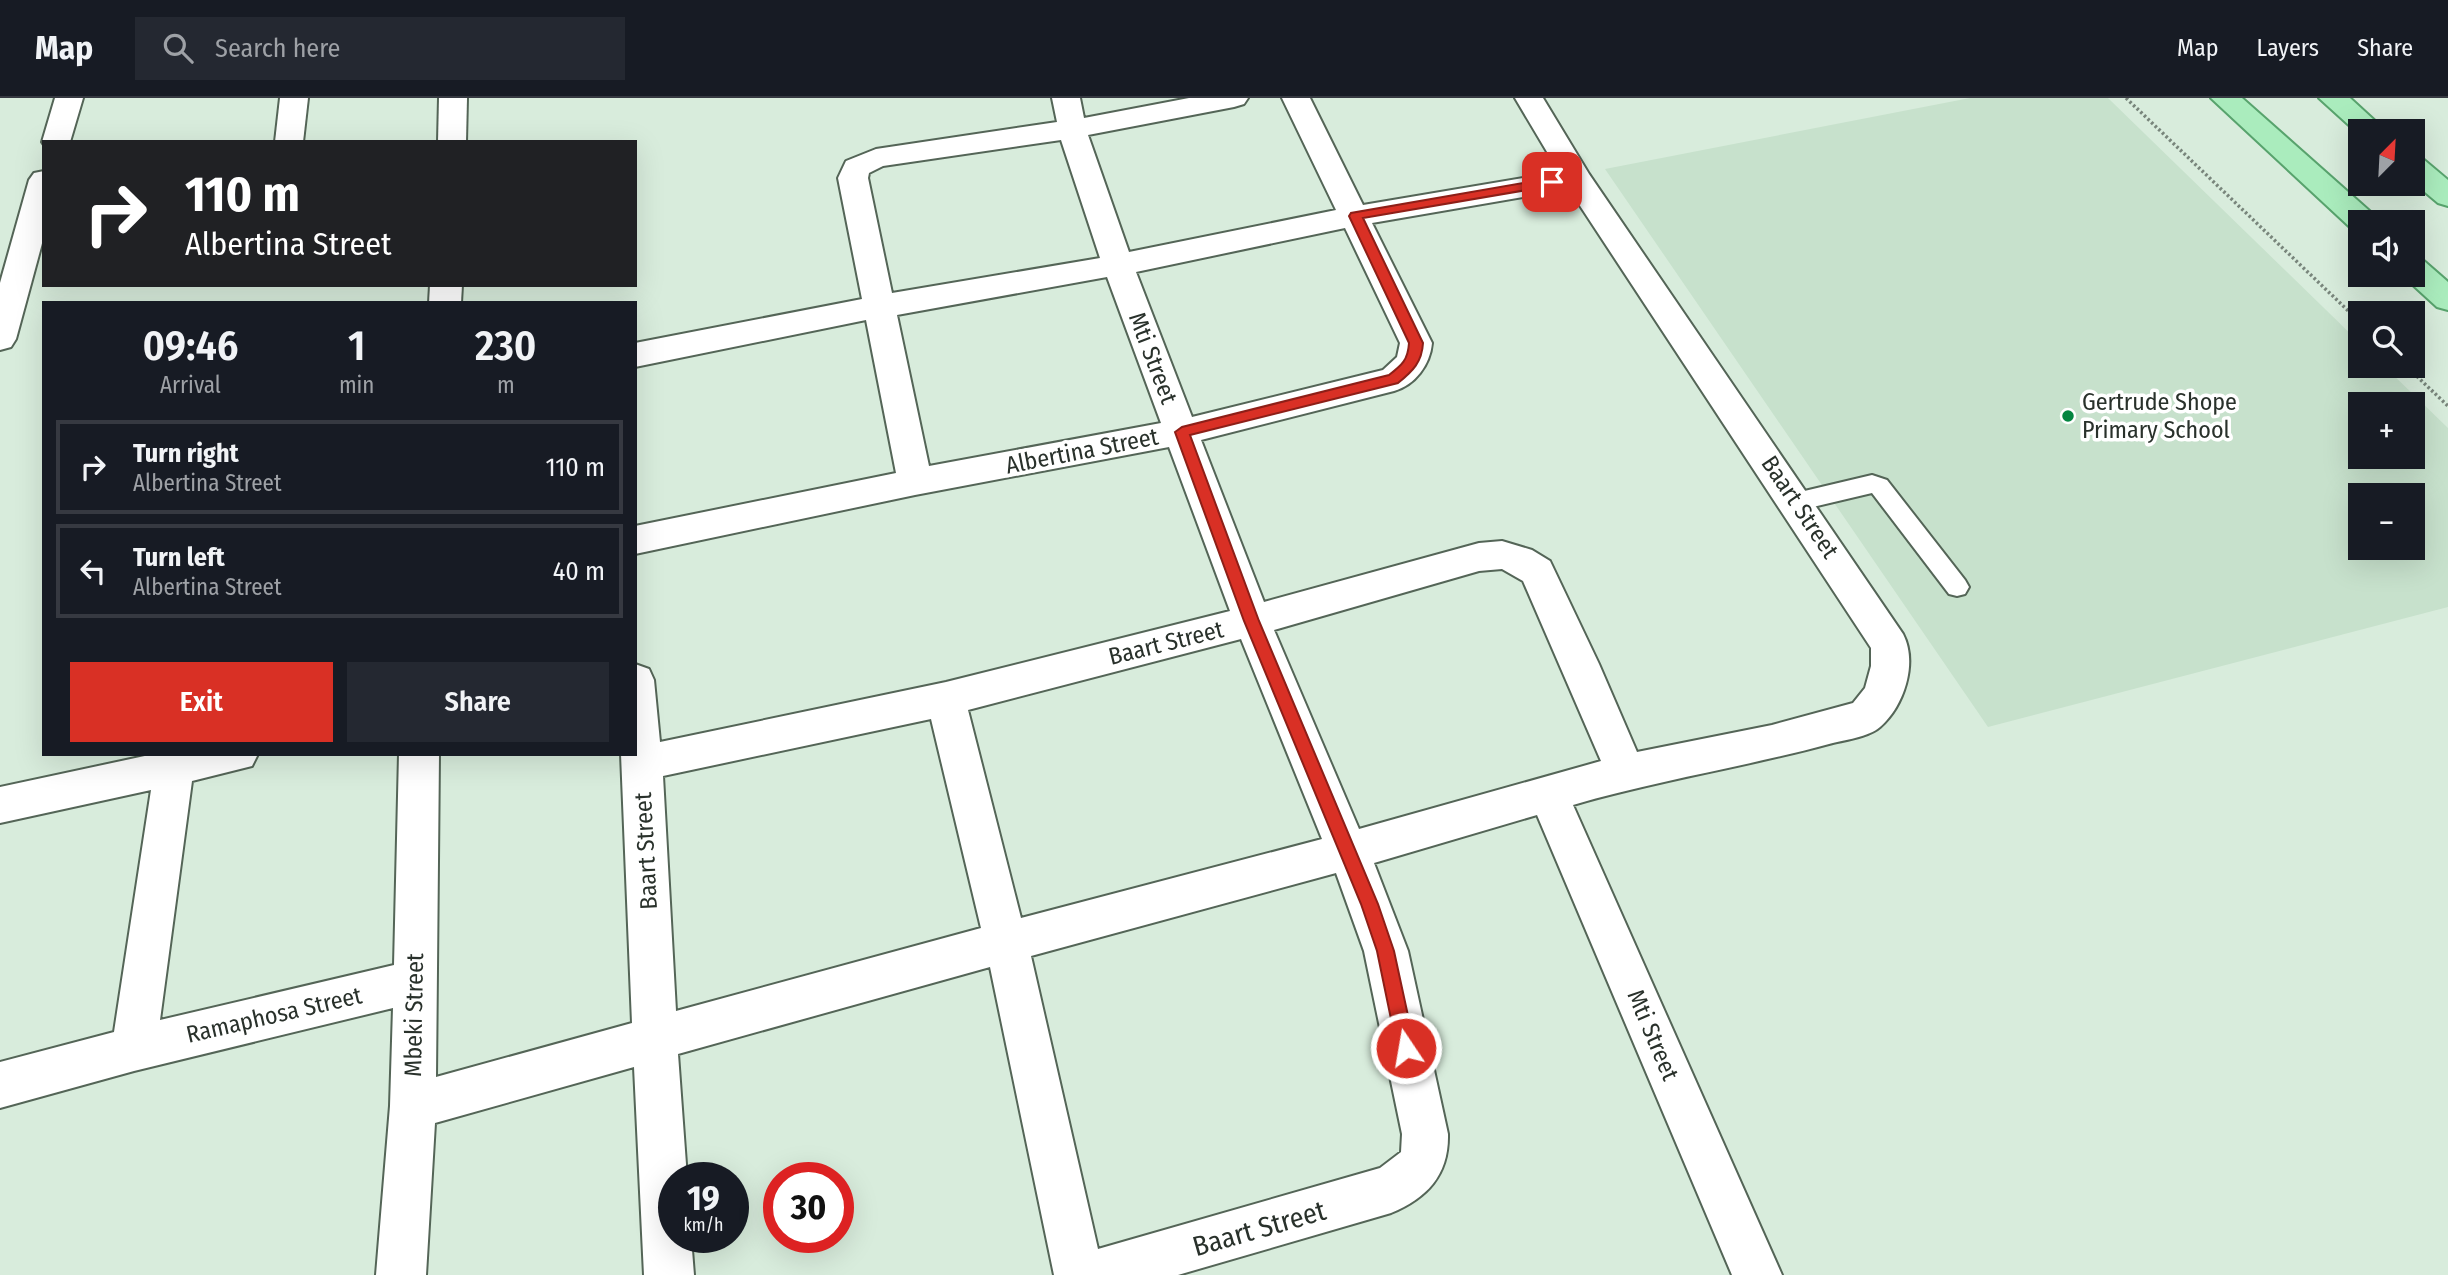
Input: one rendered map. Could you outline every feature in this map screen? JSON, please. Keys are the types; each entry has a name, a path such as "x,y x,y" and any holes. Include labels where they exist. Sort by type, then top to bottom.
{"main road":[{"path":"2225,98 2350,210"},
{"path":"2333,98 2358,119"},
{"path":"2426,177 2448,196"},
{"path":"2425,279 2448,299"}],"street":[{"path":"56,140 69,98"},
{"path":"289,140 294,98"},
{"path":"452,140 453,98"},
{"path":"915,482 877,307 853,178 856,168 876,159 1069,113 1234,98"},
{"name":"Albertina Street","path":"637,540 915,482 1182,432 1394,379 1409,367 1415,355 1416,343 1296,98"},
{"name":"Baart Street","path":"413,1106 1006,942 1349,851 1625,772 1772,742 1865,717 1883,695 1890,666 1890,645 1577,178 1529,98"},
{"name":"Mti Street","path":"1069,113 1118,265 1252,621 1349,851 1385,951 1426,1134 1426,1155 1418,1170"},
{"path":"637,355 877,307 1118,265 1355,216 1577,178"},
{"path":"0,339 42,192"},
{"path":"0,216 39,209"},
{"name":"Baart Street","path":"669,1275 642,763 946,699 1252,621 1479,556 1502,555 1520,560 1537,571 1625,772"},
{"path":"946,699 1006,942 1079,1275"},
{"path":"637,704 642,763"},
{"path":"0,805 174,762 222,756"},
{"name":"Mbeki Street","path":"401,1275 413,1106 413,982 419,756"},
{"path":"134,1049 174,762"},
{"name":"Mti Street","path":"1548,794 1757,1275"},
{"name":"Ramaphosa Street","path":"0,1085 134,1049 413,982"},
{"name":"Baart Street","path":"1094,1275 1391,1189 1418,1170"}],"lane":[{"path":"1796,502 1872,484 1879,486 1957,587"}],"path":[{"path":"2126,98 2348,311"},
{"path":"2419,378 2448,406"}],"shaded area":[{"name":"Gertrude Shope Primary School","path":"1970,98 2108,98 2348,331 2348,378 2396,378 2411,392 2348,392 2348,469 2425,469 2425,406 2448,428 2448,607 1988,727 1605,169"}],"place":[{"name":"Gertrude Shope Primary School","path":"2068,416"}],"route":[{"path":"1406,1048 1385,951 1370,904 1252,621 1182,432 1394,379 1409,367 1415,355 1416,343 1355,216 1552,182"}]}
